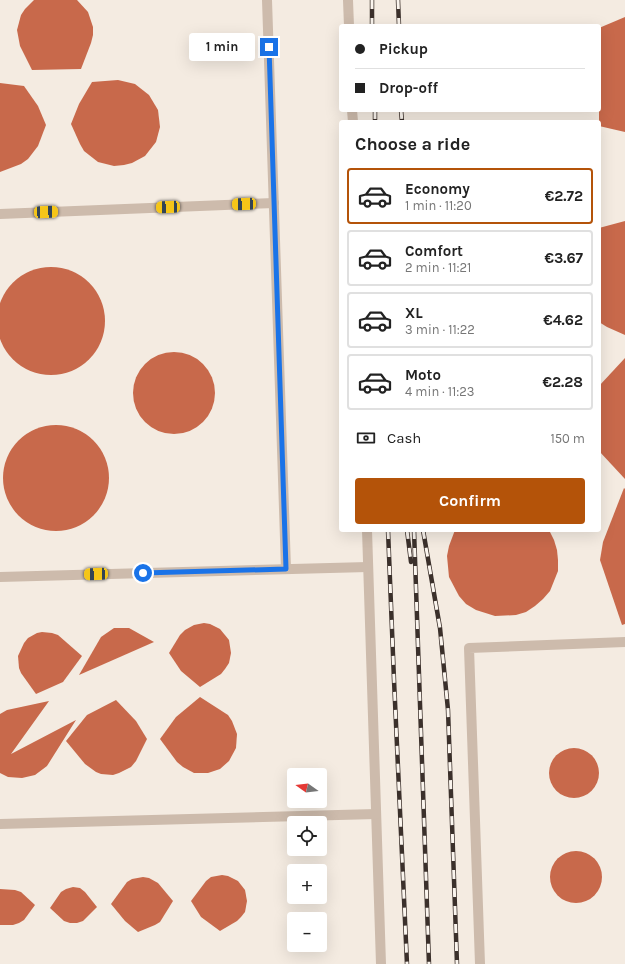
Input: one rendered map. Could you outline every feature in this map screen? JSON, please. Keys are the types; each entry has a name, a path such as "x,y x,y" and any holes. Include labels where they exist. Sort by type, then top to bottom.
{"lane":[{"path":"267,0 286,569"},
{"path":"348,0 349,24"},
{"path":"0,214 274,203"},
{"path":"367,532 381,964"},
{"path":"0,577 368,567"},
{"path":"480,964 470,648 625,642"},
{"path":"0,824 376,814"}],"building":[{"path":"34,0 77,0 88,12 93,27 93,35 81,69 32,70 20,46 17,30 21,15"},
{"path":"625,17 625,132 601,126 601,120 599,120 599,112 601,112 601,27"},
{"path":"118,80 135,84 149,95 158,110 160,127 156,142 145,156 132,163 114,166 98,162 84,151 71,124 79,104 92,82"},
{"path":"0,83 24,86 38,106 46,125 38,146 28,159 21,164 0,172"},
{"path":"625,221 625,335 601,323 601,227"},
{"path":"41,268 61,268 72,271 81,276 96,291 101,300 104,311 104,331 101,342 96,351 81,366 72,371 61,374 41,374 30,371 21,366 6,351 -1,335 -1,307 6,291 21,276 30,271"},
{"path":"174,352 190,356 203,364 211,377 215,393 211,409 203,422 190,430 174,434 158,430 145,422 137,409 133,393 137,377 145,364 158,356"},
{"path":"625,358 625,479 601,453 601,384"},
{"path":"56,425 76,429 94,440 105,458 109,478 105,498 94,516 76,527 56,531 36,527 18,516 7,498 3,478 7,458 18,440 36,429"},
{"path":"624,488 625,624 622,625 600,560 603,542"},
{"path":"454,532 550,532 557,550 558,571 550,591 535,606 526,612 516,615 495,616 476,610 466,604 459,596 449,577 447,556"},
{"path":"204,623 220,629 229,640 231,653 229,663 221,674 200,687 181,671 169,653 180,635 185,630 194,625"},
{"path":"114,628 129,628 154,642 79,675 101,637"},
{"path":"42,632 58,635 82,656 63,682 36,694 21,673 18,656 28,638"},
{"path":"200,697 228,715 237,734 236,748 229,761 220,769 208,773 194,773 183,767 177,762 160,739 176,717"},
{"path":"116,700 136,721 147,739 136,761 131,767 113,775 101,774 85,764 66,741 87,715"},
{"path":"49,701 11,754 76,720 47,766 35,775 22,778 8,777 0,773 0,714 7,710"},
{"path":"574,748 583,750 594,759 599,773 597,782 588,793 574,798 565,796 554,787 549,773 551,764 560,753"},
{"path":"571,851 581,851 590,855 598,863 602,872 602,882 598,891 590,899 581,903 571,903 562,899 554,891 550,882 550,872 554,863 562,855"},
{"path":"222,875 238,881 245,890 247,901 245,912 241,917 220,931 201,917 191,901 206,881 211,877"},
{"path":"143,877 149,878 158,883 173,901 160,922 138,932 125,921 111,904 127,882 132,879"},
{"path":"73,887 80,888 85,892 97,907 83,921 77,923 64,921 50,908 61,892"},
{"path":"0,889 21,892 35,905 24,920 13,925 0,925"}],"railway":[{"path":"372,0 372,24"},
{"path":"398,0 399,24"},
{"path":"375,112 375,120"},
{"path":"401,112 402,120"},
{"path":"388,532 407,964"},
{"path":"407,532 411,562"},
{"path":"414,532 429,964"},
{"path":"423,532 440,628 448,710 457,964"}],"route":[{"path":"143,573 286,569 269,47"}]}
